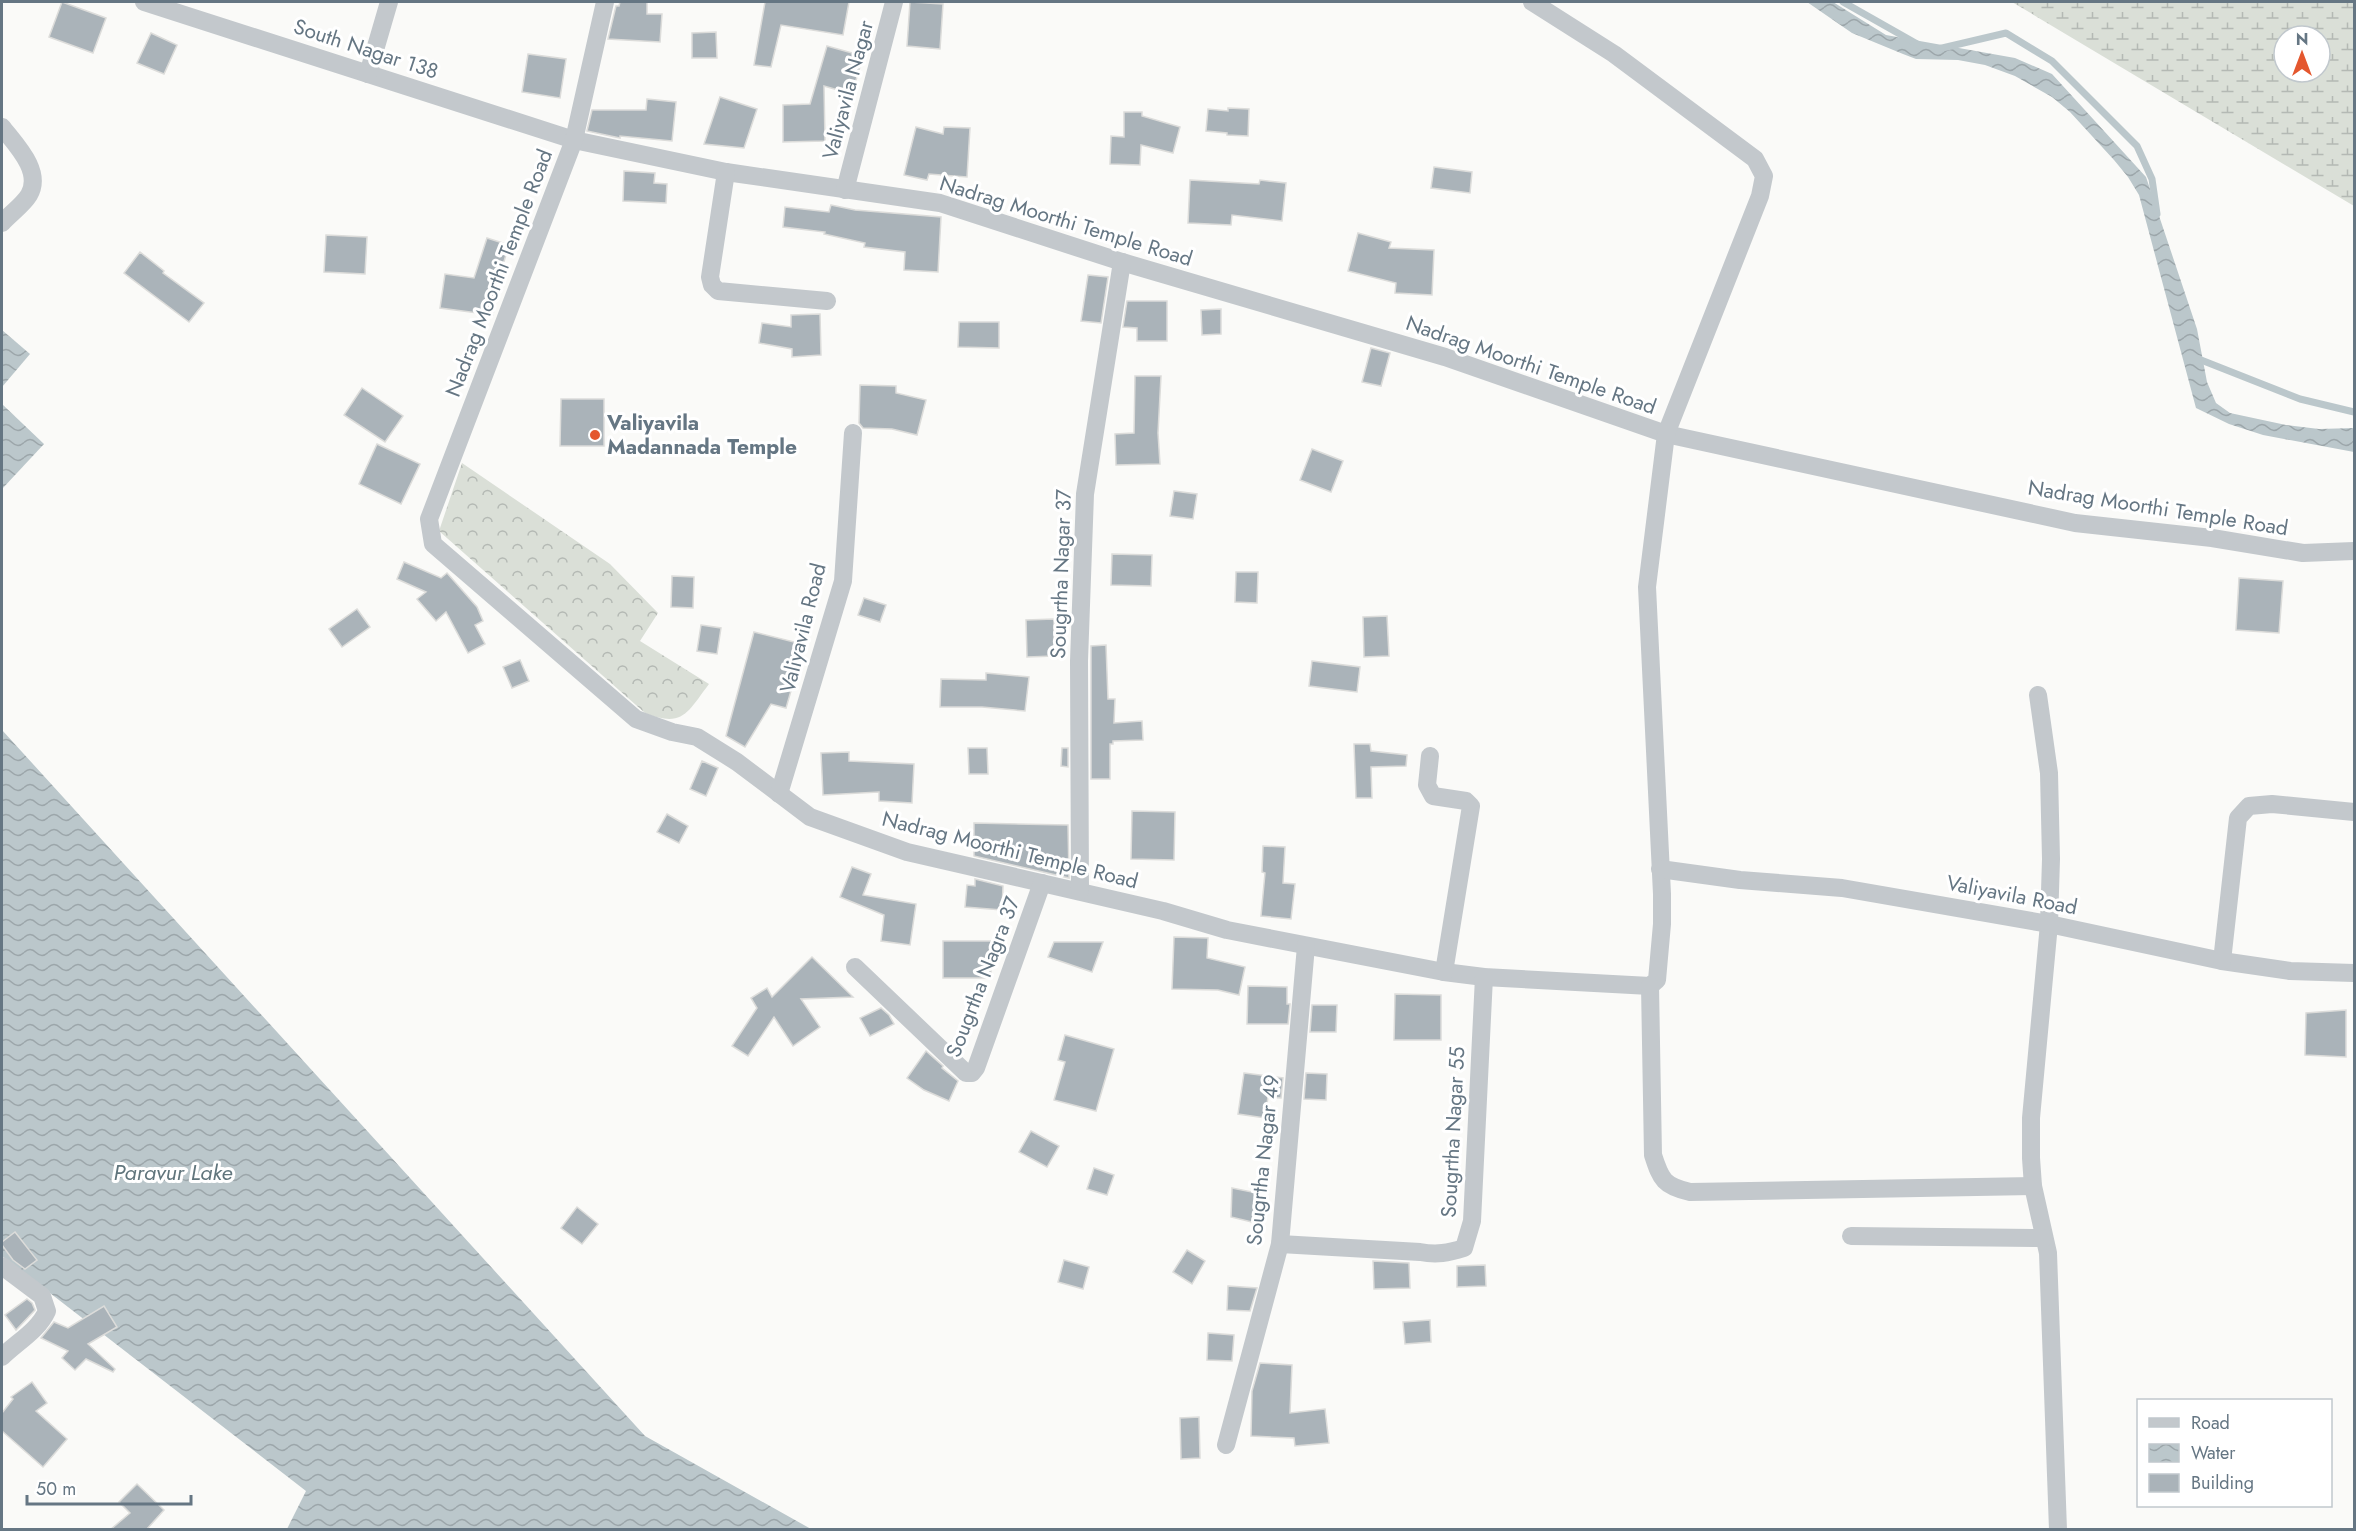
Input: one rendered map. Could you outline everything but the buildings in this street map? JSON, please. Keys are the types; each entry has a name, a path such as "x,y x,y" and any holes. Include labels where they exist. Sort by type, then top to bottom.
{"street":[{"name":"South Nagar 138","path":"144,2 574,140"},
{"path":"368,74 389,2"},
{"path":"574,140 605,2"},
{"name":"Valiyavila Nagar","path":"845,190 894,2"},
{"path":"1532,2 1614,54 1755,159 1764,176 1760,196 1666,434 1647,586 1662,924 1657,980 1650,986 1653,1155 1660,1178 1673,1188 1690,1192 2033,1186"},
{"path":"2,127 26,157 33,180 30,195 4,217"},
{"name":"Nadrag Moorthi Temple Road","path":"1650,986 1444,972 1227,930 1163,911 907,852 810,817 697,737 672,732 636,719 433,544 429,519 574,140 726,172 940,203 1122,262 1445,357 1666,434 2075,523 2212,538 2303,553 2355,551"},
{"path":"726,172 710,278 712,285 718,291 827,301"},
{"name":"Sougrtha Nagar 37","path":"1080,891 1079,661 1085,494 1122,262"},
{"name":"Valiyavila Road","path":"779,794 843,581 853,433"},
{"path":"2038,695 2049,773 2051,859 2049,924 2031,1118 2033,1186 2048,1253 2058,1530"},
{"path":"1430,756 1427,785 1433,796 1466,801 1471,806 1444,972"},
{"path":"2222,961 2238,818 2249,806 2272,804 2355,813"},
{"name":"Valiyavila Road","path":"1660,869 1740,880 1842,888 1929,901 2222,961 2290,971 2355,973"},
{"name":"Sougrtha Nagra 37","path":"855,967 966,1073 972,1073 976,1068 1042,883"},
{"name":"Sougrtha Nagar 49","path":"1226,1445 1280,1244 1306,946"},
{"name":"Sougrtha Nagar 55","path":"1280,1244 1432,1254 1445,1254 1464,1248 1472,1221 1484,976"},
{"path":"1851,1236 2044,1238"},
{"path":"2,1266 42,1296 47,1311 34,1330 2,1357"}],"green space":[{"path":"2012,2 2354,2 2354,206"},
{"path":"462,463 610,564 658,613 640,641 709,684 689,710 676,718 668,719 645,713 439,531"}],"water":[{"path":"1807,2 1833,2 1886,35 2015,58 2052,74 2146,177 2197,329 2207,382 2216,403 2230,413 2286,425 2319,429 2354,428 2354,452 2263,435 2229,424 2196,408 2139,195 2114,160 2070,112 2052,97 2015,76 1985,65 1958,60 1916,59 1903,54 1852,33"},
{"path":"2,330 30,354 2,387"},
{"path":"2,404 44,444 2,489"},
{"name":"Paravur Lake","path":"2,730 645,1436 811,1529 287,1529 306,1491 2,1256"}],"waterway":[{"path":"1843,2 1919,45"},
{"path":"1938,49 2006,33 2052,61 2137,146 2152,179 2157,214"},
{"path":"2196,358 2300,399 2354,412"}],"place":[{"name":"Valiyavila Madannada Temple","path":"595,435"}]}
